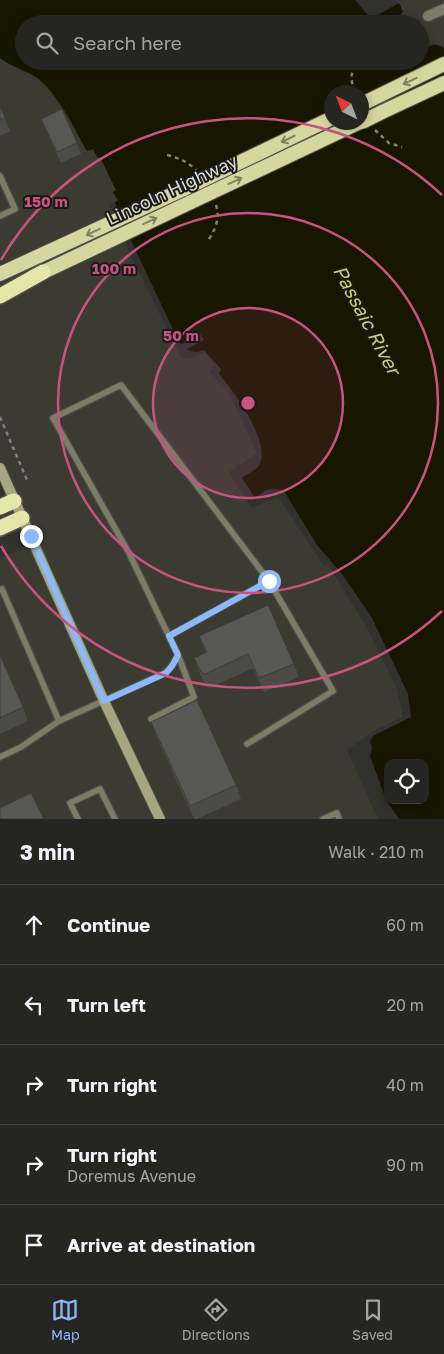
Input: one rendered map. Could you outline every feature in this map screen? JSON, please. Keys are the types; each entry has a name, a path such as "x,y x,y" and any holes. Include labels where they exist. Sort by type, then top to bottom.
{"highway":[{"path":"369,101 444,64"},
{"name":"Lincoln Highway","path":"369,118 444,83"},
{"name":"Lincoln Highway","path":"0,274 102,228 324,122"},
{"name":"Lincoln Highway","path":"0,291 344,130"},
{"path":"0,296 43,272"},
{"path":"0,507 14,501"},
{"path":"0,528 22,518"}],"main road":[{"path":"0,468 104,701 160,819"}],"street":[{"path":"429,16 444,9"}],"lane":[{"path":"0,176 15,209 0,216"},
{"path":"151,719 194,697 178,655 129,553 53,418 121,385 269,581 333,691 247,744"},
{"path":"169,636 269,581"},
{"path":"0,590 2,589 59,721"},
{"path":"0,756 21,747 59,721 166,673 178,655"},
{"path":"78,819 70,803 100,789 115,819"},
{"path":"323,819 337,813 339,819"}],"path":[{"path":"353,70 351,77 353,85"},
{"path":"375,130 389,143 402,147"},
{"path":"0,417 27,480"}],"shaded area":[{"path":"395,0 444,0 444,49 440,45 429,45 429,15 402,15 401,13 403,12 399,3"},
{"path":"0,58 15,67 15,70 22,70 38,78 49,89 60,105 87,151 93,149 98,158 100,157 116,191 114,192 118,201 109,205 128,250 182,359 205,353 214,364 210,372 228,391 257,453 229,472 251,508 278,497 324,566 328,564 367,628 397,689 403,717 373,731 347,750 378,819 0,819 0,558 37,543 0,463"}],"water":[{"path":"0,0 355,0 368,15 15,15 15,67 0,58"},
{"path":"399,3 403,12 401,15 378,15"},
{"name":"Passaic River","path":"435,45 444,48 444,819 399,819 389,804 429,804 429,759 384,759 384,794 370,756 372,748 370,741 373,736 411,717 408,694 372,618 342,574 317,545 284,491 269,490 255,498 242,478 258,467 261,457 261,445 250,418 219,374 221,369 204,350 190,351 179,342 119,215 115,202 118,200 113,192 116,190 100,157 98,158 93,149 87,151 59,102 37,78 22,70 429,70 429,46"}],"pier":[{"path":"200,334 204,340 183,351 179,346"}],"building":[{"path":"0,107 5,117 0,120"},
{"path":"62,109 77,143 57,152 41,119"},
{"path":"268,605 294,664 259,678 248,654 205,674 201,672 194,658 207,652 199,636"},
{"path":"0,655 23,707 0,718"},
{"path":"197,700 236,785 190,806 151,722"},
{"path":"31,793 44,819 0,819 0,808"}],"route":[{"path":"31,536 104,701 166,673 178,655 169,636 269,581"}]}
